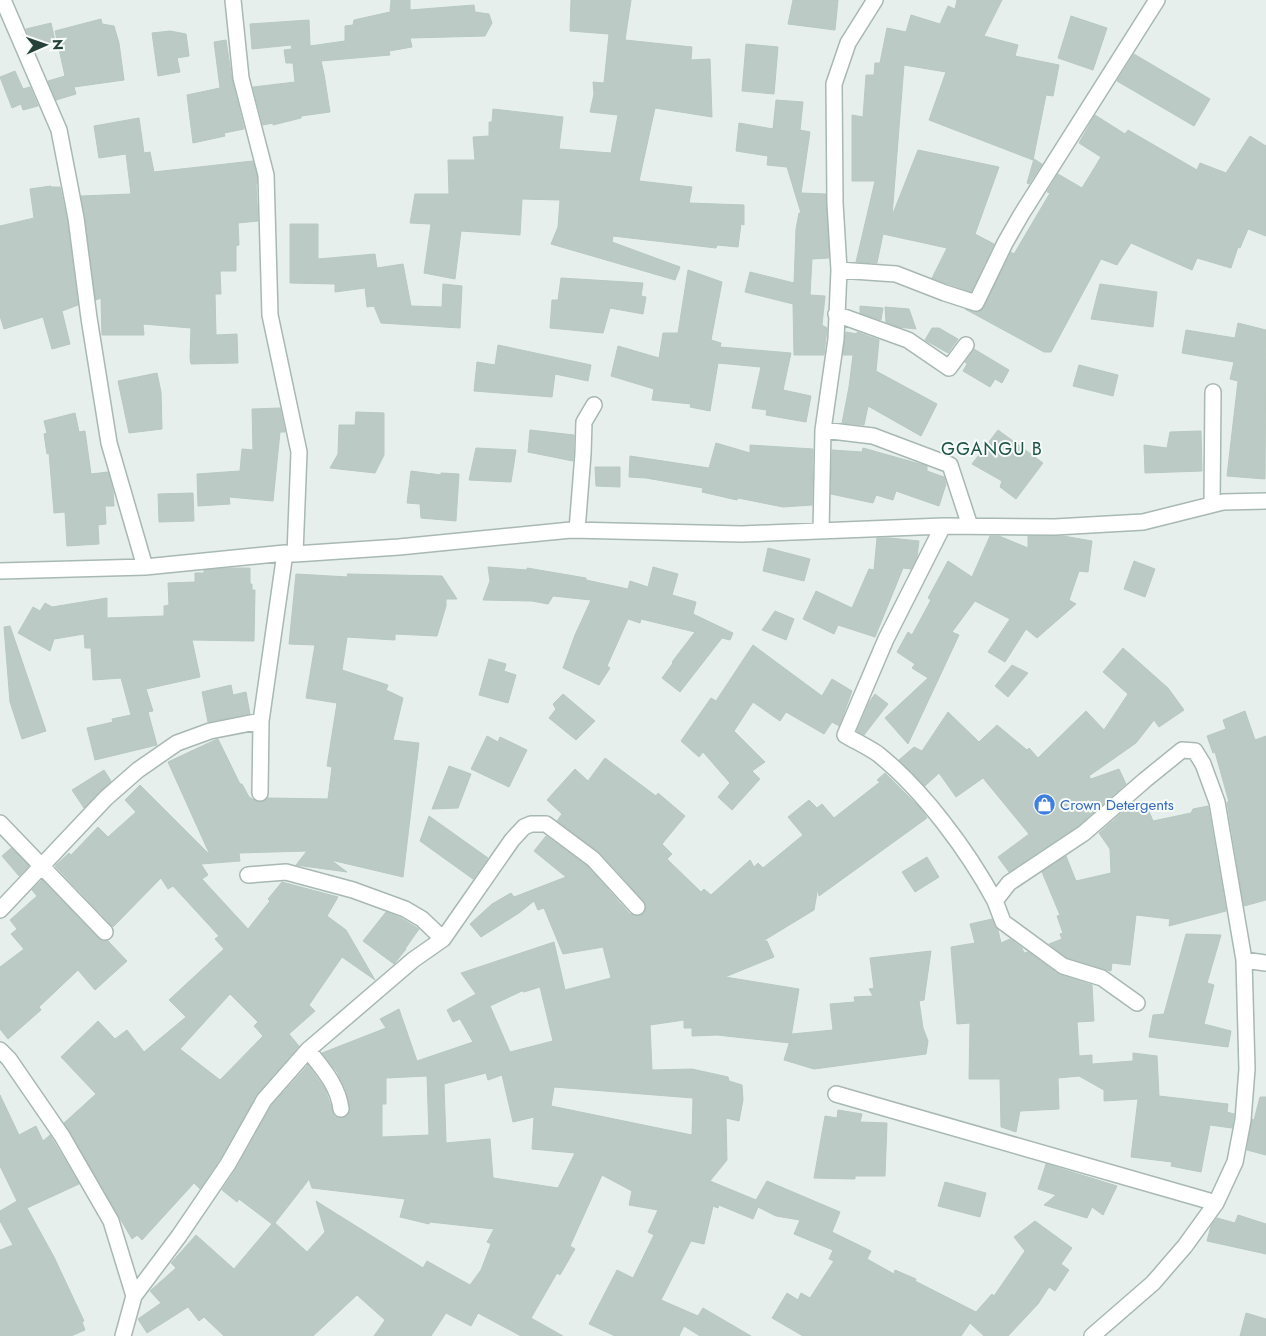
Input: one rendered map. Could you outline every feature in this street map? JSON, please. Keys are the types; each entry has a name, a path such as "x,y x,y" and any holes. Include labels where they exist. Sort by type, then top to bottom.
{"street":[{"path":"2,0 59,130 76,218 89,318 109,443 145,567"},
{"path":"233,0 241,78 266,175 270,315 299,452 290,554 261,721 260,793"},
{"path":"821,531 823,430 836,339 839,270 834,84 848,43 875,0"},
{"path":"839,270 896,274 944,294 976,303 1021,215 1157,0"},
{"path":"836,314 908,340 949,368 966,345"},
{"path":"1212,504 1214,392"},
{"path":"577,530 584,422 594,405"},
{"path":"823,430 873,436 950,465 970,526"},
{"path":"0,571 145,567 290,554 399,547 577,530 742,534 943,526 1055,527 1143,522 1212,504 1266,501"},
{"path":"943,526 886,639 845,735 876,753 904,777 941,820 978,870 995,901 1003,922 1063,966 1102,978 1136,1003"},
{"path":"0,910 106,798 138,770 178,743 210,731 261,721"},
{"path":"995,901 1009,883 1084,833 1182,750 1195,751 1203,764 1217,802 1244,960 1247,1070 1243,1120 1235,1162 1216,1203 1153,1283 1092,1336"},
{"path":"0,823 105,932"},
{"path":"121,1336 134,1296 179,1236 228,1164 264,1100 308,1050 413,960 443,939 512,840 524,827 531,824 546,824 593,859 637,908"},
{"path":"248,875 286,872 353,890 404,909 422,919 443,939"},
{"path":"1244,960 1266,963"},
{"path":"0,1050 9,1059 62,1136 111,1220 134,1296"},
{"path":"308,1050 334,1085 340,1096 341,1109"},
{"path":"836,1094 1216,1203"}],"building":[{"path":"391,0 410,0 410,10 474,5 475,12 489,14 492,23 485,36 410,38 412,47 389,51 390,55 321,61 330,112 301,116 301,118 273,125 273,123 263,125 253,87 295,82 293,63 286,63 284,50 292,49 291,45 252,49 250,24 309,20 310,46 345,41 345,26 353,25 354,20 390,12"},
{"path":"571,0 631,0 625,40 692,47 691,60 710,59 712,117 655,108 639,181 692,187 689,203 744,205 744,225 741,224 738,247 717,245 716,248 613,236 612,242 680,267 675,280 551,244 558,227 560,200 522,199 520,235 461,231 455,279 424,273 431,224 410,223 415,194 449,194 448,160 475,160 473,137 489,136 489,122 492,122 493,109 563,117 559,149 611,153 618,115 590,112 594,94 593,82 604,83 609,34 570,31"},
{"path":"793,0 838,0 835,30 788,24"},
{"path":"957,0 1002,0 984,36 1018,45 1015,56 1059,65 1053,96 1046,95 1033,160 929,120 946,72 904,65 892,216 918,150 999,167 975,234 994,244 971,292 932,278 947,248 883,234 877,263 856,262 875,181 852,181 852,115 863,117 866,75 874,75 875,63 880,63 887,28 906,32 911,15 940,24 948,6 955,9"},
{"path":"1071,16 1107,28 1093,70 1058,58"},
{"path":"101,19 102,24 114,26 119,43 124,80 74,87 76,94 56,100 48,81 65,76 55,31"},
{"path":"51,23 55,41 33,46 26,29"},
{"path":"170,31 186,34 189,56 177,58 180,72 158,76 152,33"},
{"path":"226,40 232,80 244,129 224,133 225,136 193,143 187,95 220,88 214,42"},
{"path":"746,44 778,47 774,94 742,91"},
{"path":"1134,54 1210,99 1194,126 1117,81"},
{"path":"15,71 23,89 30,87 38,106 23,110 21,104 12,108 0,77"},
{"path":"776,100 803,102 800,130 810,132 801,193 826,194 829,258 812,259 810,295 825,296 822,325 827,328 824,355 794,355 793,304 745,292 750,272 794,283 796,229 799,213 801,213 787,167 767,165 768,156 736,151 739,123 773,129"},
{"path":"1095,115 1125,134 1128,130 1197,170 1200,163 1226,173 1250,136 1266,146 1266,236 1248,229 1240,248 1238,247 1231,268 1197,258 1192,270 1131,243 1117,265 1101,259 1051,352 1044,352 965,309 977,312 984,307 1011,252 1014,254 1050,193 1047,192 1058,174 1082,188 1101,157 1079,143"},
{"path":"139,118 144,153 150,152 154,172 253,161 257,176 258,221 238,223 239,245 236,246 236,271 220,271 221,294 215,294 216,335 237,334 238,363 191,364 191,328 143,324 144,335 102,335 101,298 96,300 81,196 131,194 126,154 99,158 94,126"},
{"path":"1034,159 1042,164 1029,184 1027,183"},
{"path":"51,186 60,187 67,220 78,305 62,311 70,344 52,349 43,317 4,329 0,316 0,226 34,218 30,189"},
{"path":"290,224 318,224 318,259 375,254 377,268 403,264 411,306 442,307 443,284 462,286 460,328 381,323 374,306 367,307 365,288 335,292 335,284 290,283"},
{"path":"688,270 722,282 711,340 721,343 720,347 791,353 783,390 811,396 806,422 766,415 767,410 752,408 761,367 718,363 710,411 690,407 691,404 652,400 654,389 611,376 618,346 659,358 663,333 678,333"},
{"path":"561,278 643,283 641,296 646,297 643,314 610,308 603,333 550,328 552,300 558,300"},
{"path":"1100,284 1157,292 1153,327 1091,319"},
{"path":"860,306 883,308 881,320 860,313"},
{"path":"885,307 909,309 916,329 898,327 886,322"},
{"path":"1238,323 1266,330 1265,479 1227,476 1238,381 1230,379 1234,362 1182,353 1186,330 1235,338"},
{"path":"932,328 939,328 958,339 948,353 925,340"},
{"path":"846,332 857,334 857,332 879,340 876,371 937,404 921,436 868,406 864,425 842,423 853,355 843,355"},
{"path":"498,345 591,365 588,381 555,374 552,397 474,391 477,362 495,365"},
{"path":"974,349 1009,370 1002,383 995,379 990,387 963,371 967,364 965,362"},
{"path":"1079,365 1118,375 1113,396 1073,386"},
{"path":"157,373 161,392 162,429 129,433 118,381"},
{"path":"280,408 285,432 280,432 273,501 229,497 230,504 198,506 197,474 240,471 242,449 253,450 252,409"},
{"path":"356,412 384,413 384,455 375,473 330,468 338,454 339,425 355,425"},
{"path":"75,413 79,432 85,431 91,474 108,472 113,491 114,506 105,506 106,524 98,525 99,544 67,546 65,512 54,513 49,453 47,454 44,434 47,433 44,421"},
{"path":"530,430 574,435 573,461 528,452"},
{"path":"998,430 1043,463 1016,499 1000,487 1002,481 972,464"},
{"path":"1201,431 1202,471 1145,473 1144,445 1167,448 1170,432"},
{"path":"716,443 750,453 750,445 813,449 812,505 783,507 738,498 737,500 702,492 703,488 646,478 629,477 630,456 709,468"},
{"path":"476,448 516,450 511,482 469,480"},
{"path":"863,448 927,466 927,471 944,477 946,484 939,506 896,491 893,500 876,495 873,503 831,494 832,450 862,452"},
{"path":"595,467 620,467 620,487 596,486"},
{"path":"411,471 441,475 441,473 459,474 456,521 421,518 420,504 407,503"},
{"path":"193,493 194,521 159,522 158,494"},
{"path":"990,536 999,536 1028,548 1028,536 1063,536 1092,541 1088,572 1079,571 1069,600 1076,604 1037,638 1026,629 1005,662 988,652 1010,619 975,601 952,632 959,635 908,744 885,718 928,678 912,668 915,664 897,652 908,632 912,635 931,600 928,598 948,561 972,577"},
{"path":"877,538 919,541 917,557 911,569 903,568 875,637 838,625 834,634 803,619 816,591 852,608 869,569 874,570"},
{"path":"768,548 810,559 804,581 763,571"},
{"path":"1134,561 1155,569 1145,597 1124,589"},
{"path":"488,567 527,570 527,568 586,578 586,580 628,589 630,581 648,587 653,567 678,574 672,595 696,602 693,614 733,633 730,640 722,638 680,692 662,678 695,632 641,619 640,623 628,619 607,666 610,668 599,685 563,668 591,600 553,596 548,604 532,601 483,600 490,581"},
{"path":"250,568 250,584 252,584 252,590 255,590 254,641 192,640 200,677 146,689 153,711 148,712 157,745 95,760 87,728 113,722 112,719 131,715 121,678 93,680 91,648 85,648 84,634 54,639 50,651 18,633 33,607 40,611 45,603 52,607 107,598 107,618 164,616 164,606 169,605 168,583 195,582 195,573 204,573 204,570"},
{"path":"296,574 348,577 347,574 442,576 457,599 446,599 446,606 437,636 395,634 395,640 347,637 342,670 388,685 386,690 403,698 393,740 419,743 403,877 331,860 347,872 296,865 307,851 239,853 240,861 201,864 208,875 202,879 248,929 282,882 338,897 327,916 346,930 375,980 342,957 309,1005 315,1011 289,1034 299,1046 256,1095 220,1159 200,1189 194,1183 142,1240 137,1235 132,1239 64,1123 96,1094 61,1057 98,1021 115,1039 127,1030 144,1052 186,1017 169,1000 224,949 215,939 219,936 173,886 168,889 161,878 113,927 55,866 69,853 71,855 98,827 108,837 136,812 125,800 140,785 210,855 168,762 218,739 240,784 242,784 249,797 256,801 264,801 268,798 328,799 332,767 327,766 337,703 306,698 315,645 289,644","holes":["230,994 258,1022 254,1026 263,1036 220,1080 180,1049"]},
{"path":"775,611 794,619 786,640 762,630"},
{"path":"10,626 46,731 22,739 10,702 4,627"},
{"path":"753,645 822,696 832,679 852,691 839,726 832,722 824,734 786,712 780,721 753,702 734,731 765,762 752,771 760,779 732,810 718,797 730,783 703,752 699,757 681,741 711,698 716,701"},
{"path":"1123,648 1168,688 1184,710 1159,727 1154,720 1136,743 1089,776 1091,779 1119,769 1126,784 1078,826 1009,872 998,857 1029,834 983,778 956,797 939,773 925,786 899,760 914,747 922,751 948,712 979,742 997,725 1027,750 1029,748 1038,758 1086,711 1104,730 1128,694 1103,672"},
{"path":"489,659 506,664 504,671 516,675 508,703 479,695"},
{"path":"1012,665 1028,673 1008,697 995,686"},
{"path":"231,685 233,695 246,692 250,714 208,722 202,692"},
{"path":"563,694 595,721 576,740 549,718 556,709 553,704"},
{"path":"875,694 888,704 864,735 857,731"},
{"path":"1245,711 1255,740 1266,736 1266,900 1244,906 1227,802 1229,802 1215,752 1213,753 1207,736 1226,729 1223,720"},
{"path":"487,736 498,742 500,737 527,750 509,787 471,769"},
{"path":"605,758 656,796 658,793 685,816 662,844 672,854 667,859 701,892 704,889 711,895 750,860 754,867 758,863 763,868 803,835 788,817 809,800 817,808 822,804 834,818 880,782 877,780 885,773 921,809 927,818 819,896 818,887 814,910 763,941 767,941 774,957 725,977 799,989 790,1043 717,1035 692,1036 692,1028 684,1028 684,1020 650,1025 652,1070 692,1069 728,1077 729,1081 742,1085 743,1100 739,1121 726,1118 727,1160 710,1181 756,1200 767,1181 840,1212 832,1232 871,1251 867,1259 894,1274 895,1270 916,1279 915,1281 976,1312 992,1294 994,1296 1025,1251 1014,1237 1035,1221 1072,1248 1061,1264 1069,1270 1055,1291 1049,1287 1038,1304 1008,1336 984,1336 970,1323 961,1336 803,1336 772,1318 787,1293 798,1300 801,1293 810,1298 834,1261 829,1259 833,1250 794,1234 800,1220 776,1216 758,1207 753,1219 719,1205 718,1208 713,1206 704,1244 691,1241 661,1300 698,1316 703,1308 751,1336 700,1336 684,1326 679,1336 615,1336 589,1324 617,1270 633,1278 654,1235 648,1232 658,1210 629,1205 632,1191 602,1175 570,1246 575,1249 560,1275 557,1273 531,1318 563,1336 521,1336 478,1313 471,1326 446,1313 431,1336 374,1336 385,1320 357,1295 313,1336 224,1336 204,1317 199,1321 188,1307 147,1333 138,1319 161,1303 150,1291 176,1268 171,1263 196,1235 234,1269 272,1224 239,1199 237,1202 222,1190 272,1105 308,1065 325,1089 334,1115 343,1118 350,1112 345,1088 337,1072 322,1053 386,1028 380,1019 399,1009 417,1061 473,1042 460,1019 453,1022 447,1010 476,994 461,973 554,942 565,990 611,978 603,947 563,954 544,908 538,910 534,901 481,937 470,924 492,904 511,893 514,897 566,877 534,851 546,836 587,866 630,914 639,916 644,914 646,905 644,901 600,853 557,821 562,814 547,800 575,769 588,781","holes":["540,987 553,1041 510,1052 490,1006 522,991","486,1073 488,1080 502,1075 513,1122 534,1117 532,1149 575,1153 558,1188 493,1178 490,1139 446,1143 444,1084","427,1076 429,1135 382,1137 382,1104 386,1104 386,1078","554,1087 693,1098 692,1135 551,1106","309,1179 312,1188 405,1199 400,1217 429,1224 430,1222 494,1229 487,1242 491,1244 481,1270 470,1285 427,1261 423,1268 316,1201 325,1232 307,1252 275,1223 300,1191 298,1189 301,1190"]},
{"path":"449,766 471,774 458,808 432,809"},
{"path":"104,770 111,781 84,808 72,790"},
{"path":"1134,802 1140,813 1148,809 1153,821 1191,813 1193,809 1208,806 1226,911 1169,926 1170,919 1136,915 1130,965 1112,963 1111,971 1067,958 1049,944 1062,939 1060,934 1063,933 1057,916 1060,915 1042,872 1066,856 1076,881 1111,873 1110,849 1099,833"},
{"path":"429,816 488,858 473,879 420,841"},
{"path":"11,848 29,866 19,876 2,856"},
{"path":"927,857 939,877 915,892 902,872"},
{"path":"42,880 98,938 108,941 127,961 95,990 78,970 39,1007 41,1010 8,1039 0,1029 0,967 24,949 11,934 17,929 10,920 37,896 32,890"},
{"path":"386,912 401,918 419,929 394,964 363,941"},
{"path":"992,919 998,930 1001,943 1010,939 1022,948 1024,953 1028,952 1058,974 1092,985 1094,1021 1077,1022 1079,1056 1092,1055 1092,1064 1133,1061 1133,1053 1157,1056 1159,1096 1228,1104 1227,1112 1234,1114 1232,1128 1210,1125 1201,1172 1171,1166 1172,1162 1131,1157 1138,1099 1104,1101 1104,1090 1079,1076 1058,1078 1059,1109 1020,1111 1016,1132 1001,1127 1000,1079 969,1079 970,1023 957,1024 951,947 975,943 970,924"},
{"path":"1186,934 1221,935 1207,983 1214,985 1204,1024 1231,1031 1228,1047 1149,1037 1153,1015 1164,1014"},
{"path":"931,951 924,1000 919,1001 923,1028 928,1041 926,1054 814,1069 784,1060 792,1034 833,1030 830,1004 855,1002 854,997 873,996 869,989 874,988 870,958"},
{"path":"0,1095 19,1135 36,1126 43,1141 50,1135 79,1184 27,1208 54,1257 84,1321 82,1322 85,1330 71,1336 0,1336 0,1250 13,1245 0,1221 0,1211 17,1201 0,1166"},
{"path":"1260,1097 1266,1097 1266,1155 1247,1150 1252,1119 1254,1120"},
{"path":"838,1110 862,1114 860,1122 887,1123 885,1176 855,1176 855,1179 814,1178 825,1116 837,1118"},
{"path":"1046,1164 1117,1186 1103,1215 1092,1207 1087,1218 1044,1205 1056,1195 1038,1189"},
{"path":"945,1182 986,1193 980,1217 938,1206"},
{"path":"1238,1215 1266,1224 1266,1254 1207,1241 1211,1226 1217,1218 1235,1223"},
{"path":"1246,1313 1266,1319 1266,1336 1240,1336"}],"place":[{"name":"Crown Detergents","path":"1044,805"}],"district":[{"name":"GGANGU B","path":"992,449"}]}
